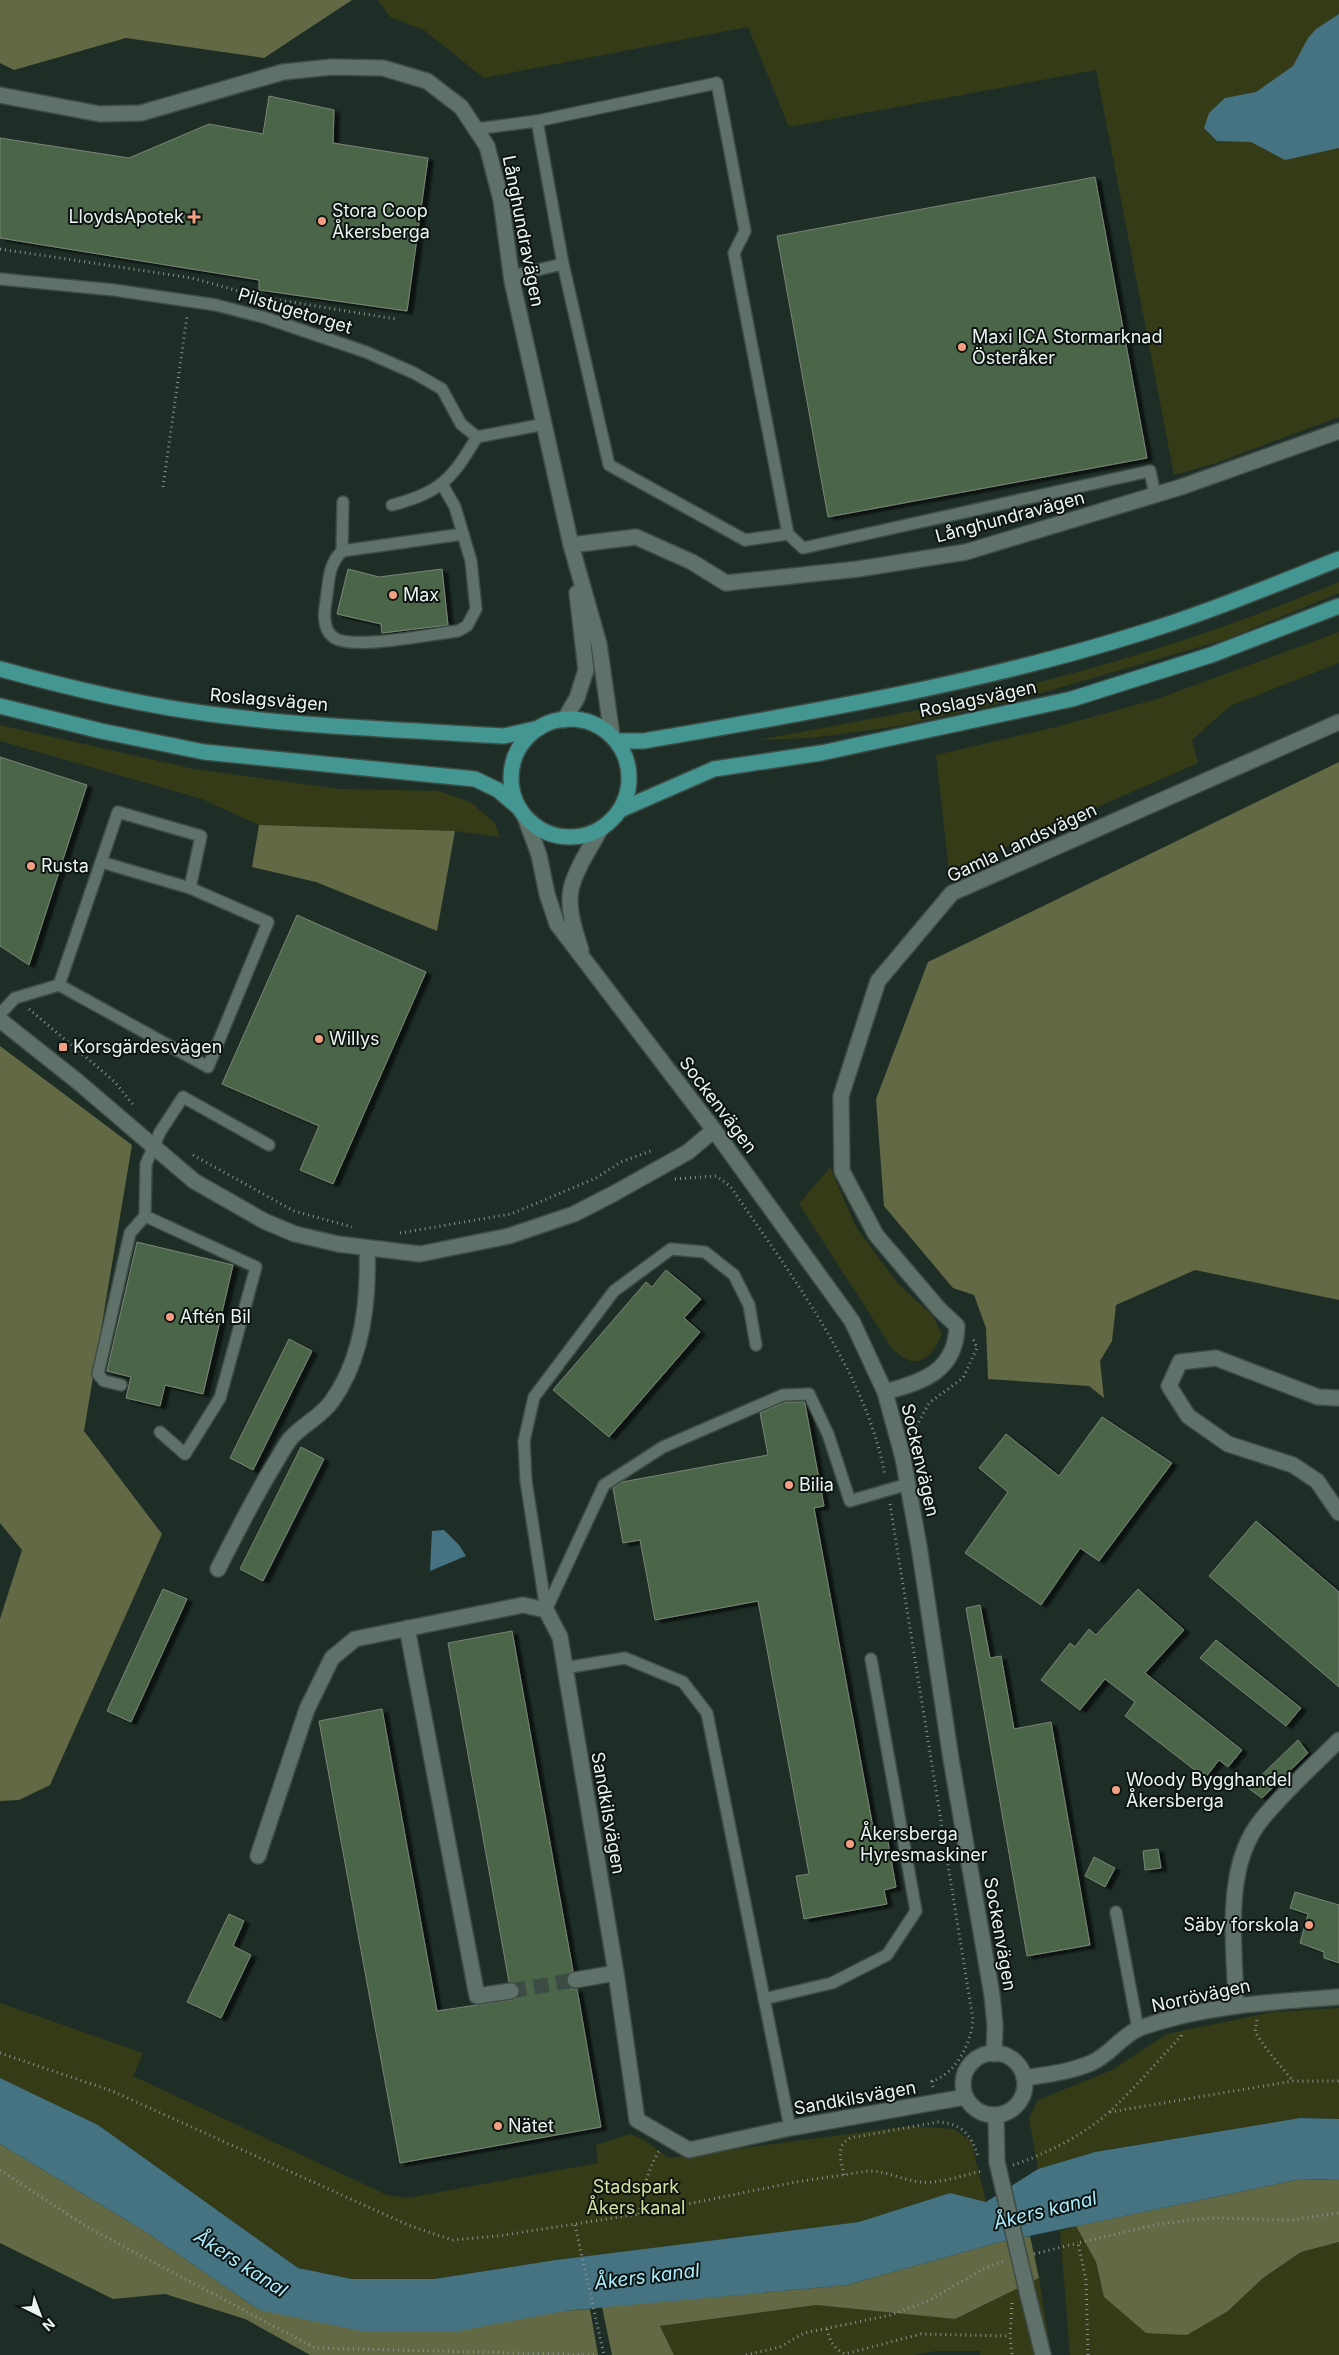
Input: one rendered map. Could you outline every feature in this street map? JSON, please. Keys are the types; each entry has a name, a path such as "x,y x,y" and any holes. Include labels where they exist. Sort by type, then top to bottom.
{"main road":[{"name":"Roslagsvägen","path":"615,739 644,741 800,714 953,683 1077,652 1203,614 1339,559"},
{"name":"Roslagsvägen","path":"620,810 714,769 822,753 1072,699 1211,655 1339,606"},
{"name":"Roslagsvägen","path":"0,668 138,703 227,716 281,722 504,736 539,728"},
{"path":"0,706 101,731 204,752 475,779 498,790 540,829 560,837 574,838 600,830 620,810 626,798 629,771 626,758 615,739 590,722 564,720 539,728 521,746 512,770 513,795 522,812"}],"street":[{"name":"Långhundravägen","path":"0,95 100,114 141,113 283,72 332,67 383,68 427,81 461,106 486,146 501,200 511,276 571,545 598,644 615,739"},
{"name":"Långhundravägen","path":"571,545 636,537 692,562 726,583 858,570 966,552 1155,495 1301,446 1339,431"},
{"name":"Långhundravägen","path":"564,720 578,698 586,670 571,545"},
{"name":"Gamla Landsvägen","path":"885,1392 912,1385 940,1370 957,1343 957,1326 939,1309 876,1235 842,1172 841,1096 878,981 952,893 1339,722"},
{"name":"Sockenvägen","path":"522,812 539,855 547,894 557,924 714,1130 852,1322 885,1392 908,1484 919,1546 951,1759 992,1995 995,2025 994,2054"},
{"name":"Sockenvägen","path":"585,963 572,924 571,890 581,864 600,830"},
{"path":"0,1020 77,1081 194,1180 264,1221 295,1234 338,1244 420,1254 509,1236 574,1214 664,1167 688,1152 714,1130"},
{"path":"218,1569 267,1476 290,1439 316,1418 332,1401 352,1363 362,1327 367,1279 367,1248"},
{"path":"1339,1398 1318,1397 1216,1358 1180,1362 1169,1386 1188,1416 1228,1444 1293,1465 1317,1481 1339,1513"},
{"path":"258,1856 308,1709 332,1658 355,1639 523,1605 546,1610"},
{"name":"Sandkilsvägen","path":"546,1610 560,1637 616,1973 637,2120 666,2139 689,2150 790,2128 965,2097"},
{"path":"408,1628 476,1996 511,1991"},
{"path":"1236,2005 1234,1895 1242,1855 1260,1820 1339,1740"},
{"path":"575,1980 616,1973"},
{"name":"Norrövägen","path":"1024,2078 1051,2074 1091,2063 1138,2029 1181,2016 1236,2005 1339,1997"},
{"path":"994,2054 1005,2056 1015,2062 1024,2078 1024,2090 1020,2100 1006,2113 996,2115 980,2112 965,2097 963,2079 968,2068 977,2059 994,2054"},
{"path":"996,2115 1028,2295 1043,2355"}],"lane":[{"path":"476,129 537,121 717,82 745,231 734,253 788,534 803,548 1150,471 1155,495"},
{"path":"537,121 563,264 609,465 745,540 788,534"},
{"path":"511,276 563,264"},
{"name":"Pilstugetorget","path":"0,279 114,290 216,305 266,318 366,352 414,373 442,390 460,424 477,436"},
{"path":"392,505 420,498 448,480 462,463 477,436 545,424"},
{"path":"442,484 455,508 463,534 471,561 476,609 467,626 458,631 361,644 342,642 332,636 327,629 324,612 332,561 342,551 463,534"},
{"path":"342,502 342,551"},
{"path":"59,984 118,812 201,836 190,888"},
{"path":"0,1014 15,998 59,984 208,1067 268,922 190,888 101,862"},
{"path":"121,1385 104,1381 98,1374 130,1234 145,1216 146,1164 153,1146 183,1097 269,1145"},
{"path":"145,1216 256,1267 220,1398 185,1454 160,1432"},
{"path":"546,1610 526,1481 524,1441 534,1397 614,1291 671,1250 705,1252 734,1275 749,1305 756,1345"},
{"path":"546,1610 604,1485 663,1447 783,1394 809,1394 828,1434 850,1501 908,1484"},
{"path":"564,1668 624,1658 683,1682 707,1713 790,2128"},
{"path":"764,1999 832,1983 887,1955 916,1911 871,1659"},
{"path":"1116,1912 1138,2029"}],"path":[{"path":"0,249 192,278 260,297 396,319"},
{"path":"163,486 192,278"},
{"path":"15,998 48,1023 114,1081 136,1108"},
{"path":"394,1232 402,1233 512,1214 596,1178 621,1162 653,1150 664,1167 676,1180 694,1176 716,1176 730,1186 819,1316 865,1407 883,1464 973,2020 972,2035 962,2053 949,2072 932,2081 941,2122"},
{"path":"192,1154 294,1211 359,1229"},
{"path":"929,1403 962,1378 977,1348 971,1333"},
{"path":"1259,2003 1255,2032 1293,2081"},
{"path":"1005,2164 1037,2157 1060,2145 1109,2112 1181,2036 1181,2016"},
{"path":"0,2053 112,2091 408,2226 452,2240 498,2236 575,2225 796,2182 844,2175 881,2171 917,2182 929,2183 984,2171"},
{"path":"1109,2112 1293,2081 1339,2081"},
{"path":"844,2175 839,2149 842,2142 850,2138 941,2122 951,2123 962,2128 971,2137 981,2165"},
{"path":"639,2214 644,2184 651,2166 666,2139"},
{"path":"0,2170 87,2227 315,2348 597,2355"},
{"path":"1026,2256 1159,2224 1209,2218 1291,2220 1339,2212"},
{"path":"575,2225 604,2355"},
{"path":"1078,2244 1086,2280 1088,2355"},
{"path":"746,2355 780,2347 804,2333 891,2315 930,2300 983,2268 1008,2260"},
{"path":"1012,2294 1010,2336 1012,2355"},
{"path":"827,2329 829,2340 836,2350 845,2354 921,2334 957,2333 1010,2336"}],"green space":[{"path":"0,0 352,0 264,58 126,38 14,70 0,63"},
{"path":"378,0 1339,0 1339,417 1213,464 1174,475 1096,70 789,127 748,27 484,78 424,30 390,17"},
{"path":"1339,582 1339,593 1227,639 1017,700 899,726 811,738 758,740 884,717 1056,678 1199,635"},
{"path":"1339,632 1339,663 1230,706 1192,740 1198,763 988,855 950,880 936,755 1056,727 1157,699"},
{"path":"0,725 194,769 340,789 439,791 470,802 495,823 500,837 455,831 259,825 202,799 0,741"},
{"path":"1339,762 1339,1300 1195,1270 1116,1305 1112,1341 1100,1361 1104,1398 1089,1386 988,1379 986,1328 974,1295 953,1288 884,1206 876,1099 928,962"},
{"path":"259,825 455,831 437,931 316,882 252,867"},
{"path":"0,1046 132,1145 84,1431 162,1534 50,1785 19,1800 0,1801 0,1619 22,1550 0,1523"},
{"path":"830,1167 856,1227 899,1285 932,1315 942,1334 927,1357 911,1361 893,1350 799,1204"},
{"name":"Stadspark Åkers kanal","path":"0,2003 143,2053 133,2076 387,2195 407,2198 598,2163 596,2145 630,2134 644,2140 669,2158 909,2126 954,2129 971,2141 986,2202 950,2193 859,2222 556,2260 434,2279 352,2279 298,2268 98,2125 0,2078"},
{"path":"1339,2008 1339,2119 1300,2118 1095,2152 1038,2169 1029,2118 1038,2100 1112,2070 1167,2034 1272,2012"},
{"path":"0,2144 146,2232 259,2310 564,2311 590,2309 598,2355 310,2355 245,2319 165,2294 113,2299 0,2243"},
{"path":"1339,2179 1339,2242 1301,2252 1263,2278 1228,2311 1187,2335 1146,2333 1104,2297 1096,2262 1076,2226 1296,2180"},
{"path":"1076,2226 1096,2262 1104,2297 1228,2311 1263,2278 1301,2252 1339,2242 1339,2355 1070,2355 1060,2231"},
{"path":"1030,2236 1039,2278 955,2319 816,2305 660,2326 674,2355 612,2355 602,2307 847,2285 996,2243"},
{"path":"1039,2278 1051,2355 980,2355 980,2351 936,2351 914,2355 674,2355 660,2326 816,2305 955,2319"}],"water":[{"path":"1339,14 1339,148 1285,160 1251,142 1217,141 1204,128 1209,113 1225,98 1256,92 1293,66 1308,38 1316,29"},
{"path":"444,1530 459,1545 466,1556 430,1571 432,1531"},
{"name":"Åkers kanal","path":"0,2078 98,2125 298,2268 352,2279 434,2279 556,2260 859,2222 950,2193 986,2202 1038,2169 1095,2152 1300,2118 1339,2119 1339,2179 1296,2180 996,2243 847,2285 564,2311 454,2332 361,2331 259,2310 146,2232 0,2144"}],"building":[{"path":"269,96 334,110 333,143 428,158 407,311 259,290 259,280 0,238 0,138 129,158 209,124 263,134"},
{"name":"Maxi ICA Stormarknad Österåker","path":"1095,177 1147,458 828,517 777,236"},
{"name":"Max","path":"348,569 379,577 442,569 448,625 382,633 381,624 337,614"},
{"name":"Rusta","path":"0,757 87,785 29,965 0,946"},
{"name":"Willys","path":"297,915 426,972 333,1184 300,1170 319,1126 222,1084"},
{"name":"Aftén Bil","path":"137,1242 233,1265 203,1394 165,1385 160,1406 126,1398 131,1377 107,1371"},
{"path":"666,1270 701,1299 684,1318 700,1332 609,1437 553,1390 646,1282 652,1287"},
{"path":"289,1339 312,1351 253,1470 230,1458"},
{"path":"785,1402 804,1402 805,1404 824,1506 814,1508 874,1833 886,1831 896,1887 884,1890 887,1904 804,1919 796,1876 809,1874 758,1601 655,1620 640,1540 623,1543 613,1488 622,1482 768,1455 760,1413"},
{"path":"1102,1417 1172,1463 1099,1561 1080,1548 1041,1605 965,1553 1008,1492 979,1468 1006,1434 1059,1476"},
{"path":"301,1447 324,1459 263,1581 240,1569"},
{"path":"1256,1521 1339,1592 1339,1687 1209,1576"},
{"path":"163,1589 187,1599 131,1722 107,1711"},
{"path":"1138,1589 1184,1630 1145,1673 1242,1750 1228,1767 1219,1760 1205,1778 1125,1716 1135,1702 1105,1679 1080,1710 1041,1680 1070,1643 1075,1647 1089,1629 1096,1635"},
{"path":"980,1605 990,1658 1001,1656 1014,1729 1051,1722 1090,1945 1027,1956 966,1608"},
{"path":"512,1631 573,1971 566,1976 566,1982 571,1989 577,1989 601,2127 400,2163 319,1721 382,1709 437,2011 516,1999 520,1989 515,1983 509,1982 448,1643"},
{"path":"1216,1640 1301,1708 1286,1726 1200,1658"},
{"path":"1298,1740 1308,1753 1262,1798 1248,1788"},
{"path":"1158,1849 1161,1868 1145,1870 1143,1851"},
{"path":"1094,1857 1115,1868 1105,1887 1085,1876"},
{"path":"1295,1892 1339,1905 1339,1963 1324,1958 1324,1952 1300,1943 1308,1914 1290,1908"},
{"path":"229,1914 244,1921 233,1946 251,1955 221,2018 187,2002"}],"tunnel":[{"path":"511,1991 575,1980"}],"place":[{"name":"LloydsApotek","path":"194,217"},
{"name":"Stora Coop Åkersberga","path":"322,221"},
{"name":"Maxi ICA Stormarknad Österåker","path":"962,347"},
{"name":"Max","path":"393,595"},
{"name":"Rusta","path":"31,866"},
{"name":"Willys","path":"319,1039"},
{"name":"Korsgärdesvägen","path":"63,1047"},
{"name":"Aftén Bil","path":"170,1317"},
{"name":"Bilia","path":"789,1485"},
{"name":"Woody Bygghandel Åkersberga","path":"1116,1790"},
{"name":"Åkersberga Hyresmaskiner","path":"850,1844"},
{"name":"Säby forskola","path":"1309,1925"},
{"name":"Nätet","path":"498,2126"}]}
